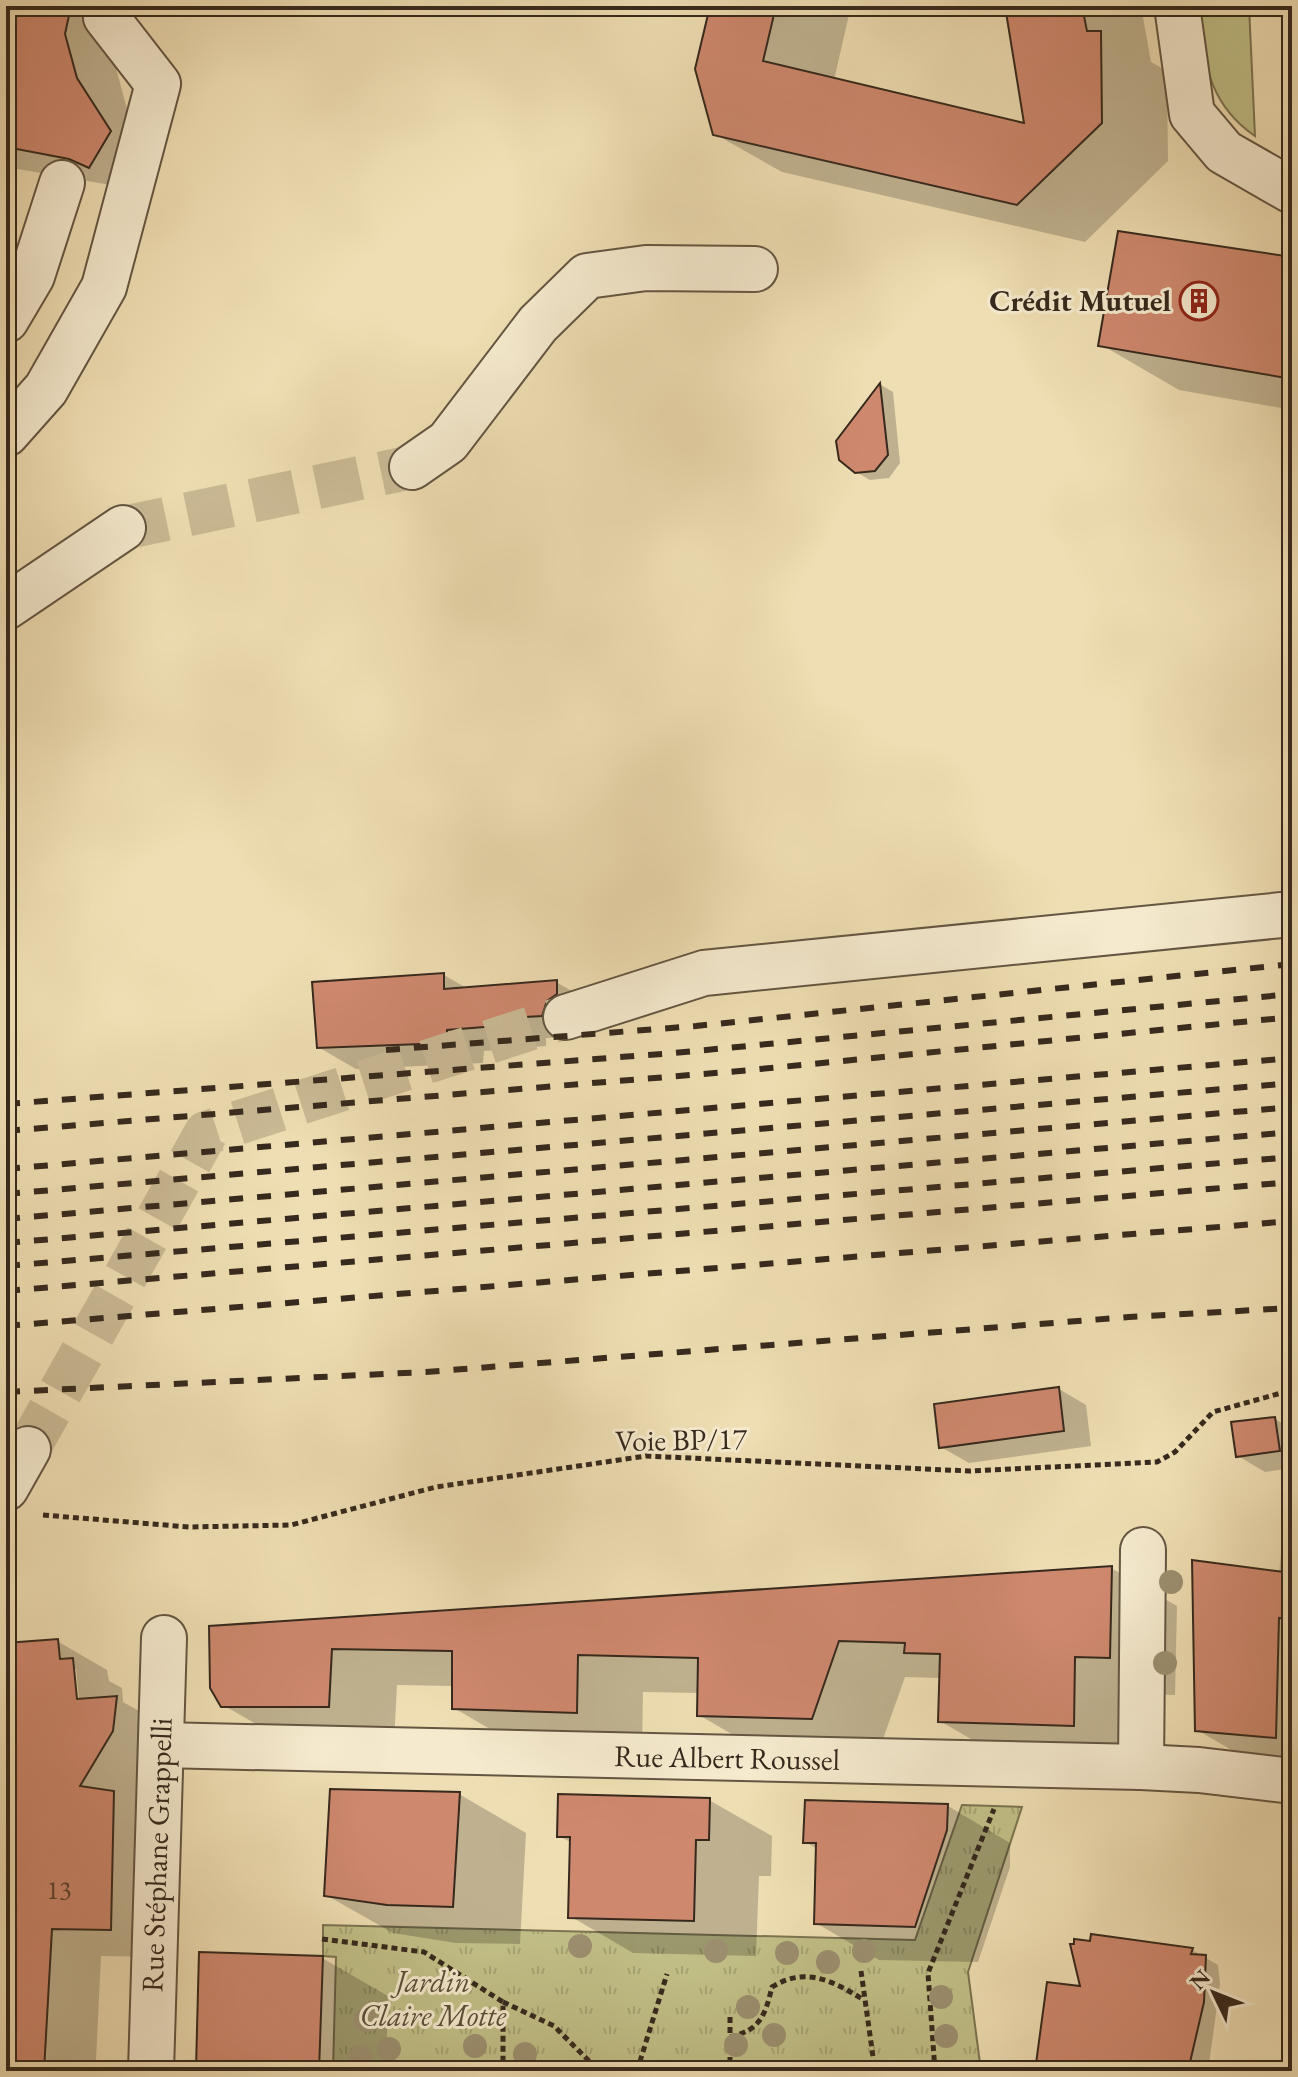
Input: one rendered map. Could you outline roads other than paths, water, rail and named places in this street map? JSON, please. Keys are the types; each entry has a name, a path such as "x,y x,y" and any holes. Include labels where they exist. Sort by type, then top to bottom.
{"street":[{"path":"6,434 46,389 104,287 158,84 106,17 109,6"},
{"path":"1177,6 1192,114 1224,152 1292,191"},
{"path":"6,320 32,276 62,183"},
{"path":"412,467 448,442 538,324 587,276 646,268 755,269"},
{"path":"6,607 123,528"},
{"path":"566,1017 704,973 1292,914"},
{"path":"21,1502 28,1449"},
{"path":"1141,1767 1143,1550"},
{"name":"Rue Stéphane Grappelli","path":"151,2071 164,1638"},
{"name":"Rue Albert Roussel","path":"161,1745 1141,1767 1292,1781"}],"tunnel":[{"path":"123,528 412,467"},
{"path":"28,1449 206,1133 566,1017"}],"railway":[{"path":"386,1050 696,1026 1292,964"},
{"path":"6,1104 674,1053 1292,994"},
{"path":"6,1131 740,1071 1292,1017"},
{"path":"6,1169 1292,1058"},
{"path":"6,1194 1292,1083"},
{"path":"6,1219 1292,1107"},
{"path":"6,1243 1292,1132"},
{"path":"6,1266 1292,1157"},
{"path":"6,1291 1292,1182"},
{"path":"6,1326 1292,1221"},
{"path":"6,1392 426,1372 1129,1317 1292,1308"}],"place":[{"name":"Crédit Mutuel","path":"1199,301"}],"park label":[{"name":"Jardin Claire Motte","path":"433,1999"}]}
